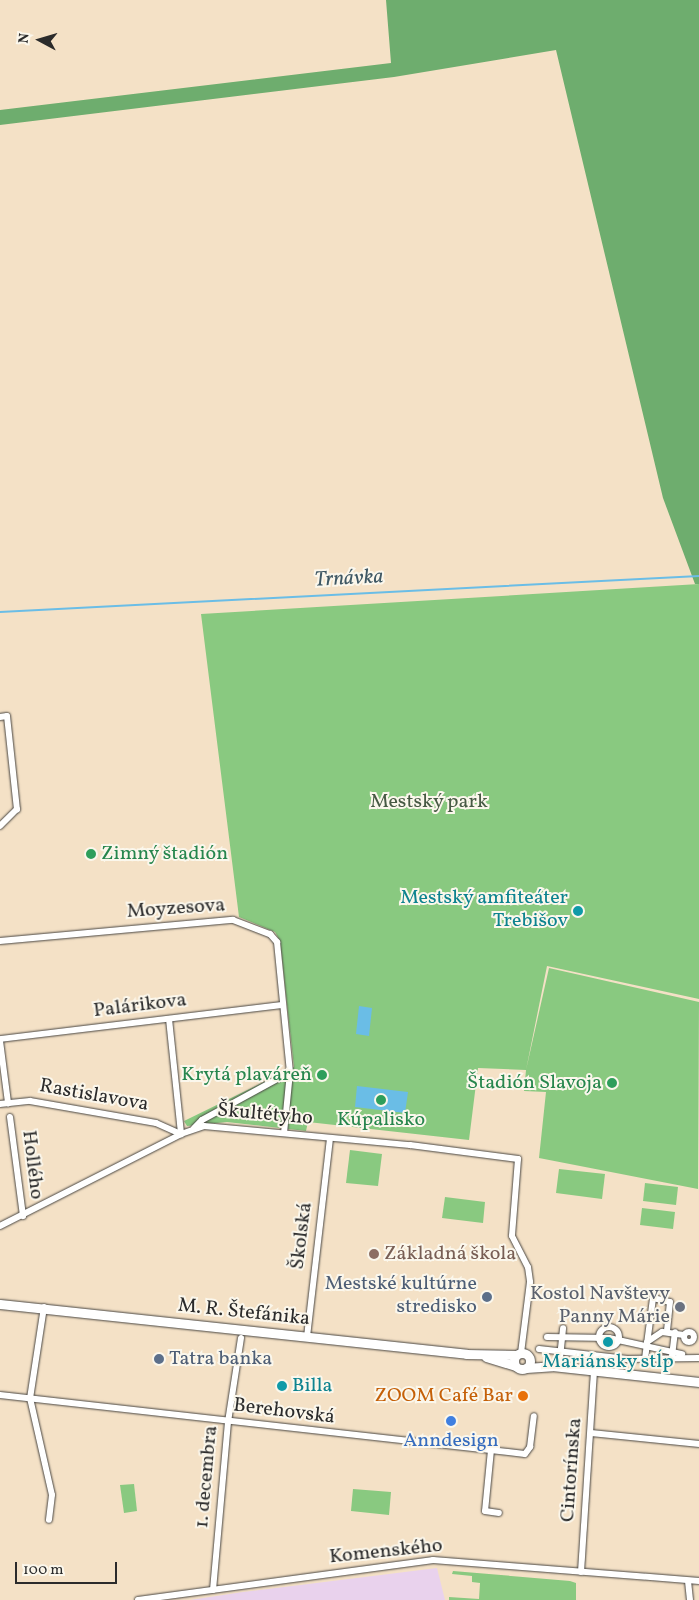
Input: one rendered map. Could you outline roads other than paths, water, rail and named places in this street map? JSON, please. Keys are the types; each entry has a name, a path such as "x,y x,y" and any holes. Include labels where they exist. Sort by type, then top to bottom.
{"street":[{"path":"0,826 16,810 3,716"},
{"name":"Moyzesova","path":"0,941 233,920 275,937 290,1072 284,1133"},
{"name":"Palárikova","path":"0,1040 283,1005"},
{"path":"169,1018 182,1134"},
{"path":"0,1040 8,1103"},
{"path":"193,1128 202,1120 290,1072"},
{"name":"Rastislavova","path":"0,1104 40,1102 156,1124 182,1134"},
{"name":"Hollého","path":"10,1117 23,1216"},
{"name":"Škultétyho","path":"0,1226 193,1128 225,1126 518,1159 512,1236 528,1267 530,1282 522,1354"},
{"name":"Školská","path":"307,1337 330,1138"},
{"path":"645,1359 653,1298 670,1302 667,1331"},
{"name":"M. R. Štefánika","path":"0,1304 44,1307 483,1356 522,1354 555,1366"},
{"path":"44,1307 30,1398 52,1495 49,1520"},
{"path":"599,1338 601,1330 610,1327 617,1332 618,1339"},
{"path":"555,1366 560,1351 563,1328"},
{"path":"646,1344 667,1331 692,1334 693,1340 699,1345"},
{"path":"672,1355 680,1334"},
{"path":"680,1334 682,1356"},
{"path":"547,1337 618,1339 646,1344 672,1355"},
{"name":"1. decembra","path":"213,1590 228,1422 241,1338"},
{"path":"599,1338 622,1358"},
{"path":"592,1354 608,1347 618,1339"},
{"path":"539,1349 622,1358 645,1359 672,1355 699,1358"},
{"path":"515,1366 522,1354 530,1363 526,1368"},
{"name":"M. R. Štefánika","path":"483,1356 526,1368 555,1366 699,1382"},
{"name":"Cintorínska","path":"581,1572 592,1433 594,1371"},
{"name":"Berehovská","path":"0,1395 525,1454 530,1447 534,1416"},
{"path":"592,1433 699,1444"},
{"path":"491,1450 485,1511 499,1513"},
{"name":"Komenského","path":"138,1600 433,1560 699,1582"},
{"path":"688,1581 690,1600"}],"water":[{"path":"359,1006 372,1008 369,1036 356,1034"},
{"name":"Kúpalisko","path":"357,1086 408,1092 405,1113 355,1107"}],"waterway":[{"name":"Trnávka","path":"0,612 699,576"}],"place":[{"name":"Zimný štadión","path":"91,854"},
{"name":"Mestský amfiteáter Trebišov","path":"578,911"},
{"name":"Krytá plaváreň","path":"322,1075"},
{"name":"Štadión Slavoja","path":"612,1083"},
{"name":"Kúpalisko","path":"381,1100"},
{"name":"Základná škola","path":"374,1254"},
{"name":"Mestské kultúrne stredisko","path":"487,1297"},
{"name":"Kostol Navštevy Panny Márie","path":"680,1307"},
{"name":"Mariánsky stĺp","path":"608,1342"},
{"name":"Tatra banka","path":"159,1359"},
{"name":"Billa","path":"282,1386"},
{"name":"ZOOM Café Bar","path":"523,1396"},
{"name":"Anndesign","path":"451,1421"}],"park label":[{"name":"Mestský park","path":"429,802"}]}
